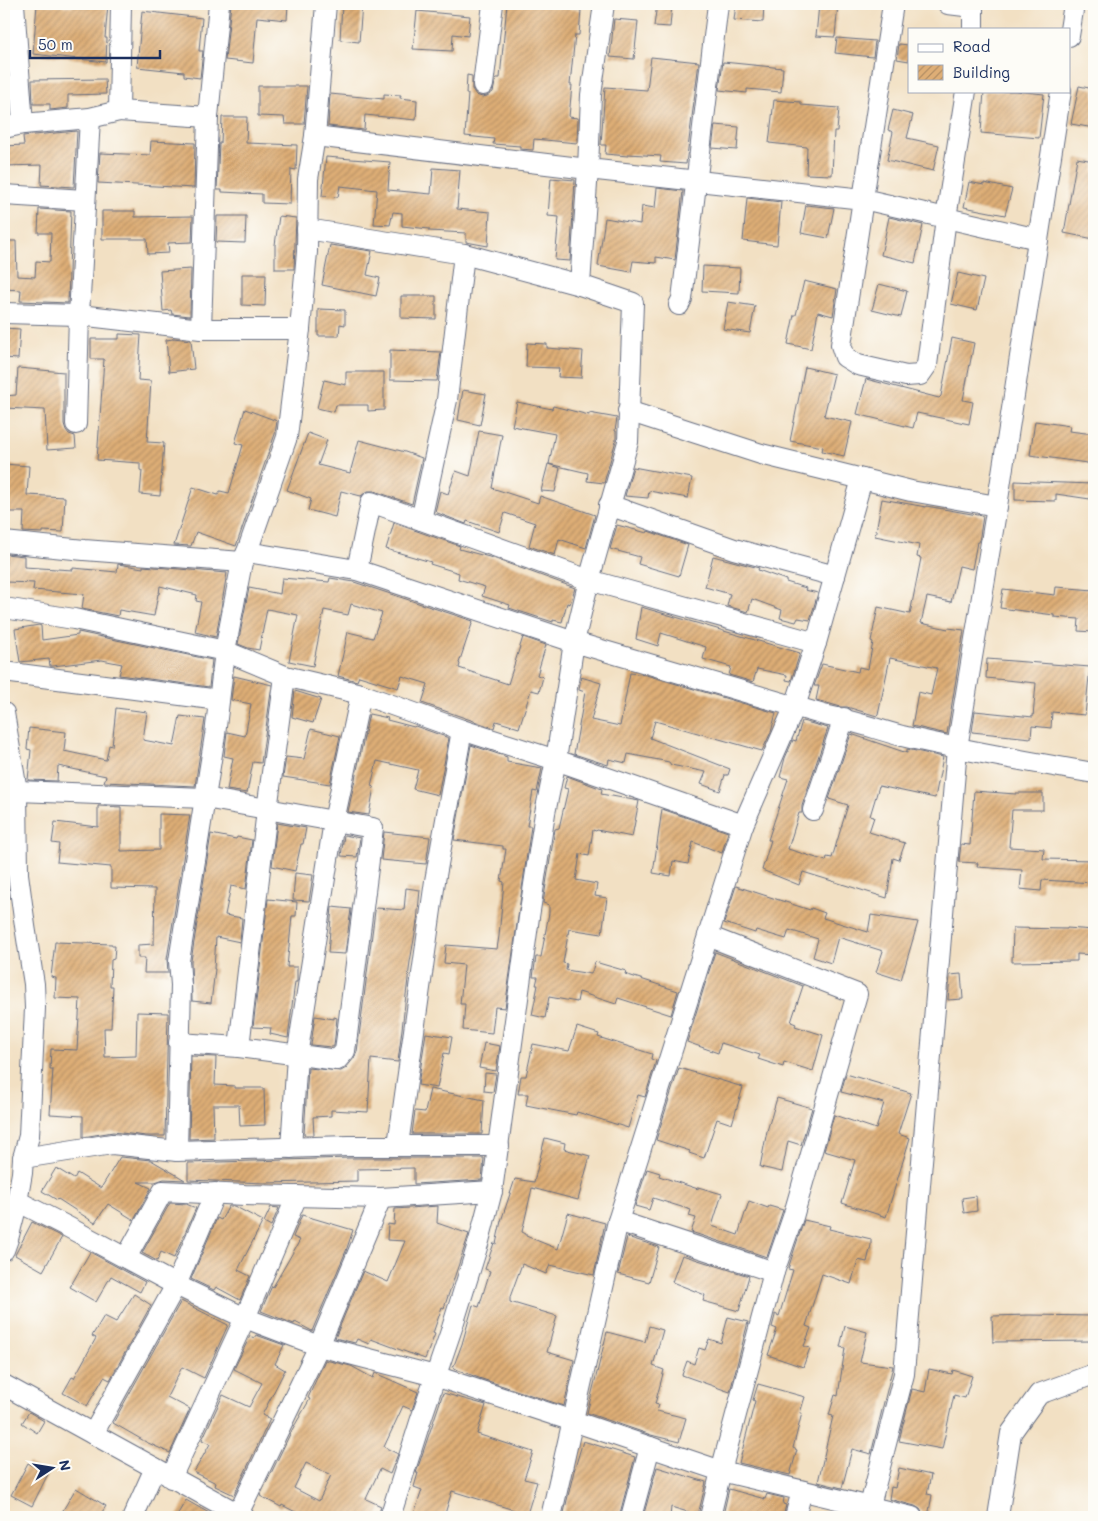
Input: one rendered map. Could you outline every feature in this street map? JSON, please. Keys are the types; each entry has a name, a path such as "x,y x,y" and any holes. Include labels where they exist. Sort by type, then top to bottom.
{"street":[{"path":"14,4 13,126 90,118 119,111 208,117"},
{"path":"119,111 121,4"},
{"path":"201,329 208,117 219,4"},
{"path":"177,1151 181,985 179,961 215,735 226,651 244,557 287,437 307,252 308,178 315,136 326,4"},
{"path":"483,85 493,4"},
{"path":"580,285 591,95 604,4"},
{"path":"679,305 682,299 718,4"},
{"path":"893,4 841,345 845,357 858,364 906,376 920,375 927,365 946,218 966,92"},
{"path":"948,4 973,7 973,28"},
{"path":"1070,30 1074,4"},
{"path":"868,1512 904,1374 956,748 997,506 1061,92"},
{"path":"76,424 79,315 90,118"},
{"path":"315,136 588,169 862,199 1038,239"},
{"path":"4,195 85,200"},
{"path":"307,230 464,254 580,285 632,303 628,442 588,580 574,642 556,760 545,813 530,907 492,1191 479,1241 390,1517"},
{"path":"422,520 447,400 464,254"},
{"path":"4,313 79,315 201,329 300,329"},
{"path":"628,411 761,454 911,491 997,506"},
{"path":"551,1517 618,1220 743,825 795,706 816,643 862,479"},
{"path":"357,570 371,502 588,580 724,616 816,643"},
{"path":"609,505 734,549 834,576"},
{"path":"4,542 84,550 244,557 357,570 574,642 824,715 844,718 901,735 956,748 1094,773"},
{"path":"4,608 74,619 226,651 285,676 361,694 743,825"},
{"path":"4,672 219,700"},
{"path":"239,1048 285,676"},
{"path":"291,1148 297,1056 334,822 361,694"},
{"path":"4,713 18,874 34,984 35,1008 29,1136 23,1158 17,1201 4,1250"},
{"path":"813,810 844,718"},
{"path":"398,1145 435,881 462,730"},
{"path":"11,792 205,798 373,828 346,1051 337,1060 179,1043"},
{"path":"708,936 857,994 793,1216 774,1272 710,1517"},
{"path":"23,1158 112,1144 177,1151 398,1145 499,1146"},
{"path":"126,1258 163,1191 381,1198 492,1191"},
{"path":"93,1434 176,1286 215,1193"},
{"path":"133,1517 163,1473 245,1318 297,1196"},
{"path":"4,1385 241,1516 319,1346 381,1198"},
{"path":"17,1201 176,1286 245,1318 319,1346 436,1376 721,1471 802,1491 868,1512 912,1517"},
{"path":"618,1220 774,1272"},
{"path":"998,1517 1011,1433 1039,1394 1094,1374"},
{"path":"631,1517 650,1447"},
{"path":"795,1517 802,1491"}],"building":[{"path":"37,4 72,7 73,4 108,4 105,38 107,38 106,62 33,54"},
{"path":"231,4 288,4 287,20 257,17 253,63 225,60"},
{"path":"342,4 362,4 359,42 340,40"},
{"path":"507,4 549,4 549,7 581,10 579,35 575,35 569,117 578,118 577,143 534,139 533,150 520,149 520,146 493,144 494,139 465,136 468,94 466,94 467,75 472,76 472,89 476,95 482,97 493,92 496,78 500,78"},
{"path":"657,4 672,4 670,27 654,26"},
{"path":"736,4 764,4 763,22 734,20"},
{"path":"819,4 838,4 835,37 816,36"},
{"path":"142,11 202,18 199,51 203,51 200,78 184,76 184,72 137,67"},
{"path":"417,11 470,16 468,36 453,34 452,51 413,49"},
{"path":"614,19 638,21 634,59 610,57"},
{"path":"837,38 875,41 873,57 835,53"},
{"path":"899,44 908,45 908,61 897,59"},
{"path":"651,57 699,62 686,164 660,162 661,156 605,154 606,145 601,145 605,87 647,90"},
{"path":"723,62 783,68 781,92 747,89 747,93 719,90"},
{"path":"105,79 106,94 68,95 68,108 50,110 50,104 33,104 32,80"},
{"path":"258,86 307,86 304,124 285,124 284,117 258,116"},
{"path":"1079,86 1094,89 1094,128 1071,124"},
{"path":"984,92 1044,94 1039,138 981,133"},
{"path":"330,94 384,99 384,94 401,95 400,98 417,100 416,120 365,115 364,130 328,126"},
{"path":"774,100 801,102 801,105 839,108 837,131 834,131 832,175 806,174 807,147 769,143"},
{"path":"893,110 913,115 907,138 939,145 933,171 887,160 893,132 888,130"},
{"path":"222,117 247,117 246,143 297,145 296,170 291,169 290,204 262,203 262,194 222,192 222,190 217,190"},
{"path":"715,125 739,127 737,150 712,148"},
{"path":"77,131 74,187 41,185 42,165 4,166 4,146 24,145 23,136"},
{"path":"151,141 195,143 194,188 98,183 100,153 150,155"},
{"path":"326,157 390,162 388,190 431,194 433,168 460,170 457,209 490,212 488,246 466,242 466,233 429,231 429,229 402,226 402,213 393,212 390,225 374,224 377,190 340,186 338,197 322,196"},
{"path":"1077,158 1094,161 1094,239 1064,233"},
{"path":"551,178 575,180 570,261 555,260 559,217 548,216"},
{"path":"969,182 1012,189 1005,215 964,207"},
{"path":"657,188 683,191 675,260 656,257 656,263 633,261 631,272 598,266 605,218 640,224 642,206 655,208"},
{"path":"747,198 781,202 777,245 743,241"},
{"path":"806,205 834,208 828,238 801,233"},
{"path":"39,209 71,211 68,303 20,301 21,290 4,289 4,241 16,241 17,276 35,277 36,261 50,262 51,233 38,233"},
{"path":"102,211 135,211 135,217 193,216 192,242 168,243 169,253 148,254 147,239 102,239"},
{"path":"217,216 246,216 245,243 216,242"},
{"path":"279,216 296,218 294,269 275,269 275,245"},
{"path":"889,217 923,225 915,263 881,255"},
{"path":"330,245 372,251 367,275 380,278 376,296 322,285"},
{"path":"703,266 740,268 739,293 702,291"},
{"path":"191,269 190,316 172,314 171,310 163,311 160,271"},
{"path":"958,273 984,279 977,310 951,304"},
{"path":"242,274 266,274 265,306 242,305"},
{"path":"804,281 837,289 833,316 818,312 811,349 788,344"},
{"path":"879,284 907,291 901,317 872,310"},
{"path":"401,296 436,296 436,319 401,318"},
{"path":"728,302 755,306 750,333 723,329"},
{"path":"318,309 345,310 345,325 340,324 339,336 318,336"},
{"path":"4,328 20,329 18,359 4,358"},
{"path":"119,334 141,335 138,380 151,381 147,442 164,443 160,496 140,494 142,471 140,470 140,463 97,460 104,359 91,359 91,339 119,339"},
{"path":"173,338 191,340 194,369 169,372 166,340"},
{"path":"952,338 974,343 963,400 973,402 969,424 917,413 913,428 857,414 866,379 939,398 941,396"},
{"path":"527,343 547,344 547,348 583,351 581,378 558,377 559,368 526,367"},
{"path":"390,350 441,352 437,381 390,380"},
{"path":"805,367 834,374 824,416 852,422 844,456 822,451 823,447 790,441"},
{"path":"18,368 64,372 64,424 69,434 75,436 76,448 47,450 45,410 4,408 4,396 16,395"},
{"path":"346,372 384,372 384,410 368,411 368,405 336,405 334,412 317,408 324,380 346,385"},
{"path":"463,390 486,394 480,425 458,420"},
{"path":"517,402 552,409 553,406 589,415 589,413 617,418 616,440 604,483 587,481 588,473 549,464 555,434 512,426"},
{"path":"245,409 277,421 275,434 236,546 196,532 191,546 174,545 193,487 218,495 220,491 229,493 243,445 235,443"},
{"path":"1035,421 1070,426 1069,431 1094,434 1094,464 1030,455"},
{"path":"479,431 502,435 492,488 538,503 540,496 595,515 586,548 559,539 555,555 529,546 535,523 505,513 499,532 467,521 466,524 435,512 440,491 448,494 456,471 470,476"},
{"path":"308,433 327,440 318,465 350,473 359,440 422,458 412,504 374,491 368,491 361,496 341,491 335,517 308,510 311,499 287,490"},
{"path":"4,464 29,466 27,495 65,497 63,532 23,532 24,512 4,512"},
{"path":"548,464 560,468 555,492 541,491"},
{"path":"633,467 692,478 688,498 649,491 648,498 625,496"},
{"path":"1015,481 1093,484 1090,499 1056,494 1056,501 1015,500"},
{"path":"882,499 983,516 972,569 959,566 951,602 927,597 921,623 948,629 964,630 947,734 912,726 918,692 931,695 937,668 890,658 877,716 816,700 819,686 814,686 822,664 858,672 859,667 868,669 878,607 910,614 921,558 917,557 919,545 875,536"},
{"path":"394,523 460,546 459,549 493,558 575,588 570,604 567,603 562,622 553,620 553,622 509,608 510,605 482,596 485,587 458,579 459,573 430,564 431,562 386,549"},
{"path":"617,525 647,533 648,531 688,545 679,576 638,564 640,557 610,549"},
{"path":"6,554 24,556 24,567 73,570 73,568 117,572 118,564 143,568 143,566 227,573 216,637 195,632 201,602 196,601 197,595 160,586 154,616 119,610 118,616 82,609 84,594 33,590 34,583 5,582"},
{"path":"713,556 759,568 758,570 786,580 786,582 818,593 810,620 798,618 796,622 780,618 782,610 752,599 748,612 727,606 730,594 705,587"},
{"path":"282,578 329,582 330,578 354,582 473,621 459,668 508,684 523,637 546,645 537,675 543,677 539,692 531,690 519,728 496,721 494,728 422,703 428,684 402,676 398,688 359,676 357,681 338,676 348,632 373,638 382,613 351,604 348,615 324,610 313,666 289,661 298,615 267,609 259,650 238,644 249,588 280,594"},
{"path":"1056,587 1094,590 1093,632 1078,631 1079,619 1000,608 1003,589 1055,595"},
{"path":"641,607 800,653 791,681 786,680 787,675 757,669 753,682 729,675 731,667 703,659 706,647 661,633 658,646 636,639"},
{"path":"41,626 42,640 78,635 78,632 212,660 209,687 119,675 122,664 102,660 53,666 50,666 49,659 20,662 15,629"},
{"path":"987,659 1090,667 1085,715 1052,712 1051,728 1032,726 1031,738 972,732 975,711 1033,717 1036,683 986,678"},
{"path":"630,673 646,675 776,713 771,732 762,751 655,721 650,738 730,769 728,775 725,775 720,791 701,784 706,772 671,765 669,762 628,754 626,763 609,759 608,765 574,754 585,692 579,690 581,677 601,683 591,720 620,726"},
{"path":"234,676 272,685 261,763 253,762 247,793 227,790 233,758 224,756 227,732 245,736 251,704 231,700"},
{"path":"295,691 321,699 313,723 292,717"},
{"path":"116,708 147,712 143,740 174,746 180,716 205,719 195,786 104,782 106,776 58,766 57,781 28,780 31,750 27,749 29,728 66,732 64,751 106,760 109,745 112,746"},
{"path":"369,714 415,726 449,738 438,795 413,789 418,770 377,761 371,786 374,787 369,815 348,812"},
{"path":"802,721 828,728 802,806 802,813 799,813 788,849 826,861 827,857 832,858 848,805 829,799 851,734 907,753 907,749 943,757 935,798 879,786 870,816 874,817 869,832 905,843 899,860 893,858 887,898 803,872 799,885 762,870 771,840 768,840 788,779 780,777 785,758 793,740 796,741"},
{"path":"311,729 340,736 330,784 283,777 286,757 304,759"},
{"path":"471,745 507,757 507,762 542,768 537,792 533,791 527,826 531,826 505,1008 495,1007 492,1033 463,1030 465,1004 460,1004 464,965 444,963 446,945 497,949 499,936 504,882 501,881 506,849 503,849 503,846 454,840"},
{"path":"567,776 602,789 601,794 639,801 632,837 593,830 589,856 580,854 576,880 597,884 595,896 607,898 602,934 569,929 563,963 567,964 566,970 591,974 595,962 626,971 625,974 678,991 671,1015 618,998 616,1004 579,992 577,1002 549,997 545,1018 532,1015 538,985 536,985 538,977 533,977 536,957 541,957 549,913 549,905 543,903 555,829 559,828 568,789 564,788"},
{"path":"974,791 1016,794 1043,793 1043,810 1012,810 1009,847 1044,849 1043,859 1094,860 1094,883 1042,880 1041,891 1020,889 1022,870 977,867 978,863 959,862 961,844 970,845"},
{"path":"98,806 121,807 121,851 159,850 159,814 190,815 167,959 168,973 144,973 145,958 138,958 138,945 154,944 155,889 111,888 111,867 57,862 59,844 52,843 55,822 98,827"},
{"path":"662,809 728,832 722,853 693,842 688,864 673,861 671,876 653,873"},
{"path":"277,823 306,828 295,871 272,866"},
{"path":"384,832 430,837 426,864 381,860"},
{"path":"211,834 252,840 246,889 231,886 225,915 242,918 240,942 216,937 211,1003 192,1001 191,961"},
{"path":"344,835 360,838 357,857 341,856"},
{"path":"295,873 313,875 309,901 293,900"},
{"path":"736,886 810,910 811,908 825,913 823,918 868,932 871,915 918,922 901,980 876,972 883,951 838,937 831,963 813,957 818,939 789,930 786,939 756,930 755,933 724,923"},
{"path":"406,888 420,890 398,1062 371,1059 368,1112 331,1110 331,1116 313,1117 314,1135 304,1135 308,1068 341,1071 354,1058 357,1052 375,911 376,908 404,910"},
{"path":"268,899 297,902 296,916 292,916 287,967 297,967 297,982 295,982 288,1038 270,1034 271,1028 253,1027"},
{"path":"332,907 351,909 345,954 328,953"},
{"path":"1013,928 1094,930 1094,955 1077,954 1077,961 1012,962"},
{"path":"55,942 112,944 112,946 115,946 114,959 111,960 110,986 113,986 111,1028 104,1028 105,1057 136,1056 137,1012 168,1013 165,1136 113,1132 83,1137 83,1116 50,1114 53,1069 50,1069 51,1049 77,1050 80,999 55,998 56,978 51,977"},
{"path":"715,952 803,986 791,1022 796,1024 795,1026 823,1035 813,1071 784,1062 783,1067 758,1059 760,1055 721,1043 718,1053 687,1042"},
{"path":"961,974 963,999 948,1000 950,975"},
{"path":"315,1016 337,1018 334,1046 311,1045"},
{"path":"577,1027 599,1034 598,1037 652,1054 651,1059 656,1061 645,1097 638,1095 628,1128 577,1112 576,1115 526,1105 528,1094 518,1094 521,1076 526,1076 533,1044 569,1051"},
{"path":"426,1033 452,1037 449,1054 444,1053 437,1088 418,1085"},
{"path":"484,1043 500,1046 496,1071 479,1068"},
{"path":"191,1056 216,1057 215,1085 235,1086 235,1088 264,1088 265,1125 240,1126 239,1105 213,1105 214,1138 189,1139"},
{"path":"679,1068 743,1087 732,1124 717,1119 704,1158 689,1153 690,1151 656,1140"},
{"path":"485,1073 496,1074 493,1092 484,1091"},
{"path":"846,1074 911,1093 898,1134 910,1138 886,1217 842,1203 855,1160 824,1151 834,1115 876,1129 884,1103 841,1092"},
{"path":"430,1089 484,1100 482,1134 412,1134 415,1111 425,1112"},
{"path":"777,1098 812,1108 801,1145 788,1141 782,1172 760,1167 767,1131"},
{"path":"545,1138 565,1143 564,1149 590,1156 578,1200 532,1188 522,1232 526,1236 558,1249 568,1213 605,1223 594,1275 550,1265 546,1274 522,1264 510,1297 510,1302 557,1316 547,1352 574,1360 564,1406 453,1368 473,1305 479,1307 490,1271 485,1269 494,1243 496,1244 501,1221 515,1179 534,1182"},
{"path":"120,1157 151,1160 185,1180 164,1179 155,1182 138,1182 151,1188 134,1220 108,1204 95,1223 42,1191 56,1168 74,1179 77,1173 101,1188"},
{"path":"349,1158 484,1158 482,1180 414,1184 414,1168 357,1169 357,1181 265,1183 188,1180 188,1163"},
{"path":"647,1169 660,1173 659,1176 698,1189 698,1187 722,1194 712,1226 738,1235 749,1201 768,1208 769,1206 783,1210 767,1257 691,1232 696,1218 689,1216 691,1210 653,1198 649,1210 635,1206"},
{"path":"976,1196 977,1211 964,1213 962,1198"},
{"path":"170,1203 186,1204 196,1208 174,1258 161,1252 157,1261 142,1253"},
{"path":"229,1206 234,1206 263,1221 238,1270 250,1276 240,1300 216,1287 214,1290 191,1279 217,1218 221,1220"},
{"path":"438,1206 437,1223 469,1234 425,1359 371,1339 369,1344 357,1339 355,1343 335,1338 363,1271 388,1282 405,1241 387,1240 388,1224 394,1225 395,1209"},
{"path":"271,1207 279,1208 271,1226 264,1222"},
{"path":"302,1215 353,1230 312,1331 295,1322 294,1324 261,1311 272,1286 300,1240 293,1237"},
{"path":"804,1220 830,1226 829,1229 871,1239 871,1245 867,1262 858,1260 851,1284 822,1274 806,1326 811,1328 804,1346 810,1348 803,1367 768,1355 777,1329 772,1327 775,1314 779,1316 793,1270 788,1269"},
{"path":"32,1222 62,1237 43,1271 15,1255"},
{"path":"627,1237 659,1247 649,1282 618,1274"},
{"path":"90,1252 145,1282 140,1292 111,1276 96,1302 70,1287"},
{"path":"682,1255 749,1276 739,1311 703,1301 705,1295 672,1282"},
{"path":"134,1294 151,1305 110,1380 104,1377 87,1406 63,1393 72,1377 74,1378 96,1338 92,1336 104,1316 116,1322"},
{"path":"181,1301 228,1325 204,1378 182,1367 167,1397 190,1409 170,1453 113,1423"},
{"path":"992,1316 1094,1316 1094,1341 993,1342"},
{"path":"728,1317 748,1322 730,1392 682,1375 687,1361 694,1364 699,1348 705,1350 709,1339 721,1343"},
{"path":"649,1326 663,1330 653,1366 664,1370 655,1404 659,1405 657,1411 686,1418 679,1442 651,1435 587,1413 607,1332 645,1342"},
{"path":"845,1326 867,1332 860,1362 893,1366 871,1454 852,1449 842,1488 818,1482 833,1416 829,1415 835,1395 838,1396 845,1348 840,1347"},
{"path":"256,1335 284,1345 275,1364 285,1370 262,1415 270,1419 234,1495 215,1486 216,1483 194,1472 210,1444 202,1440 223,1395 249,1407 262,1383 234,1369 250,1336 254,1338"},
{"path":"325,1360 351,1366 373,1378 375,1373 418,1392 412,1410 403,1406 384,1447 398,1454 390,1474 380,1469 366,1499 381,1506 378,1517 305,1517 260,1496 292,1430 310,1399 308,1398","holes":["306,1463 331,1475 319,1501 294,1488"]},
{"path":"929,1369 952,1374 953,1370 972,1376 965,1398 954,1395 942,1449 899,1441 912,1389 925,1392"},
{"path":"758,1384 805,1397 793,1448 797,1450 790,1475 739,1463"},
{"path":"443,1393 486,1405 477,1434 533,1452 524,1479 537,1482 527,1514 452,1491 444,1517 413,1517 422,1490 414,1487 418,1473 416,1473"},
{"path":"29,1412 44,1421 37,1433 22,1423"},
{"path":"583,1441 635,1457 619,1517 563,1517"},
{"path":"28,1463 48,1474 32,1506 11,1495"},
{"path":"657,1467 706,1482 698,1515 671,1507 670,1517 643,1517"},
{"path":"899,1468 931,1475 927,1494 932,1495 928,1517 924,1516 920,1509 915,1506 889,1499 891,1487 895,1488"},
{"path":"76,1488 106,1506 99,1517 59,1517"},
{"path":"729,1489 765,1499 767,1494 784,1498 783,1504 786,1505 783,1517 729,1517 723,1515"},
{"path":"186,1500 216,1517 176,1517"}]}
